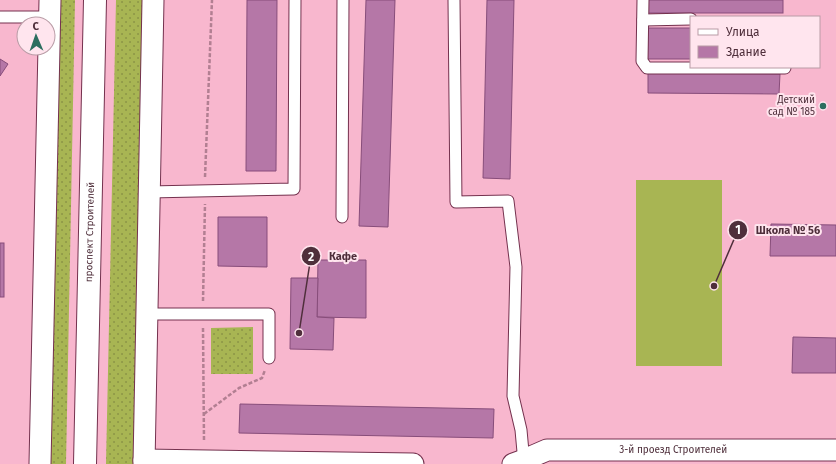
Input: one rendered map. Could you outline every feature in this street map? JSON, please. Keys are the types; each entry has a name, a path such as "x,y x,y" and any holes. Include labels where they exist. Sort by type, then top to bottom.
{"main road":[{"name":"проспект Строителей","path":"85,464 95,0"}],"street":[{"path":"153,0 144,462 203,460 413,464"},
{"path":"40,464 49,8"},
{"name":"3-й проезд Строителей","path":"520,463 547,450 836,450"}],"lane":[{"path":"149,192 294,189 295,0"},
{"path":"342,217 343,0"},
{"path":"454,0 456,202 508,201 516,266 513,396 521,430 520,463"},
{"path":"643,0 642,61 647,68 785,68"},
{"path":"0,16 49,8"},
{"path":"643,20 690,19"},
{"path":"147,314 269,314 268,358"}],"path":[{"path":"203,460 205,190 212,0"},
{"path":"204,414 239,388 262,378 268,358"}],"green space":[{"path":"59,0 75,0 66,464 51,464"},
{"path":"116,0 146,0 138,464 106,464"},
{"path":"636,180 722,180 722,366 636,366"},
{"path":"253,327 253,374 211,374 211,328"}],"building":[{"path":"247,0 277,0 276,171 246,171"},
{"path":"366,0 395,0 388,227 359,226"},
{"path":"487,0 514,0 510,179 483,178"},
{"path":"647,0 783,0 783,13 647,13"},
{"path":"646,28 690,28 690,59 646,59"},
{"path":"0,59 8,64 0,76"},
{"path":"648,73 780,74 779,94 648,93"},
{"path":"218,217 267,217 267,267 218,266"},
{"path":"771,224 836,225 836,256 770,256"},
{"path":"0,243 4,243 4,297 0,297"},
{"path":"318,260 366,260 366,318 317,317"},
{"path":"291,278 318,278 317,317 334,318 333,350 290,349"},
{"path":"793,337 836,338 836,373 792,373"},
{"path":"240,404 494,409 493,438 239,433"}],"place":[{"name":"Детский сад № 185","path":"823,106"},
{"name":"Школа № 56","path":"714,286"},
{"name":"Кафе","path":"299,333"}]}
